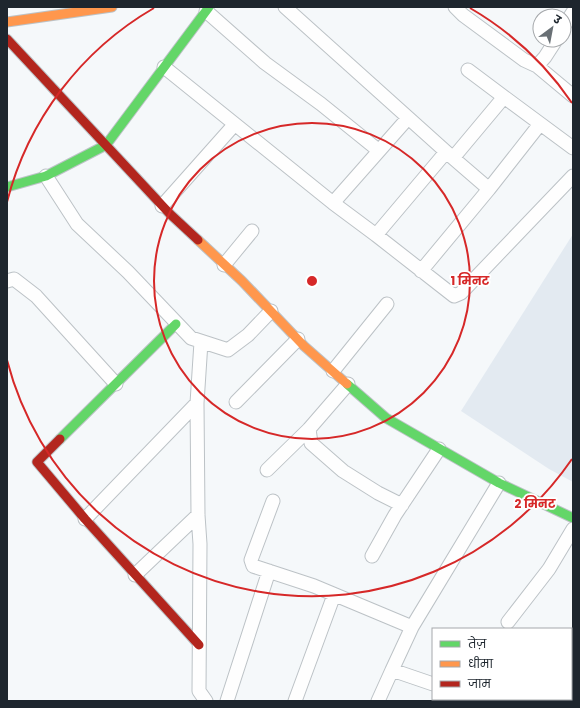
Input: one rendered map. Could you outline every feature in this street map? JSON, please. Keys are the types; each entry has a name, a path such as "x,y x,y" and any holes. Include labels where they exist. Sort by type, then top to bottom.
{"street":[{"path":"7,22 112,7"},
{"path":"285,7 449,155 489,189"},
{"path":"455,7 463,15 524,60 537,66 573,96"},
{"path":"7,187 46,176 106,145 208,9 265,63 321,104 378,150"},
{"path":"7,39 162,206 298,339 386,418 499,483 573,518"},
{"path":"537,66 551,48"},
{"path":"164,67 333,203 454,296 462,293 573,176"},
{"path":"468,70 573,148"},
{"path":"376,235 504,97"},
{"path":"333,203 378,150 408,118"},
{"path":"162,206 234,124"},
{"path":"421,271 489,189 540,124"},
{"path":"46,176 77,224 128,272 191,338 228,350 248,334 271,311"},
{"path":"224,265 252,232"},
{"path":"7,281 14,279 36,296 116,384"},
{"path":"333,371 386,304"},
{"path":"176,324 37,462 85,519 199,645"},
{"path":"236,402 298,339"},
{"path":"201,342 197,403 198,515 200,544 199,692 206,701"},
{"path":"267,470 309,429 348,384"},
{"path":"85,519 197,403"},
{"path":"309,429 311,443 343,471 378,493 402,504"},
{"path":"372,556 402,504 439,449"},
{"path":"378,701 412,627 499,483"},
{"path":"273,501 250,560 253,566 314,586 412,627"},
{"path":"135,575 198,515"},
{"path":"508,622 549,570 573,529"},
{"path":"227,701 269,571"},
{"path":"295,701 334,595"},
{"path":"392,670 432,684"}],"shaded area":[{"path":"573,234 573,482 549,469 461,411"}],"traffic: fast":[{"path":"7,187 46,176 106,145 209,7"},
{"path":"60,439 176,324"},
{"path":"347,384 386,418 499,483 573,518"}],"traffic: slow":[{"path":"7,22 112,7"},
{"path":"198,240 242,281 304,346 347,384"}],"traffic: jam":[{"path":"7,39 170,214 198,240"},
{"path":"60,439 37,462 85,519 199,645"}]}
